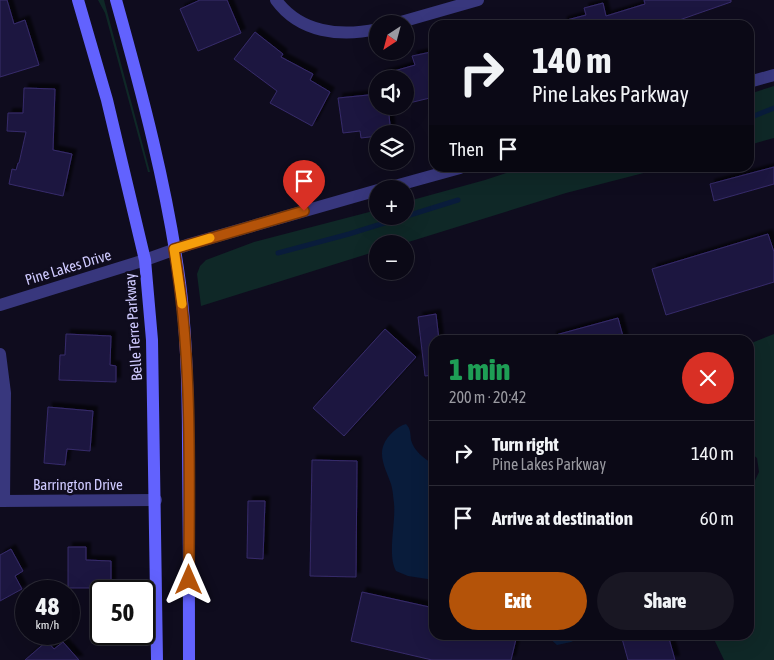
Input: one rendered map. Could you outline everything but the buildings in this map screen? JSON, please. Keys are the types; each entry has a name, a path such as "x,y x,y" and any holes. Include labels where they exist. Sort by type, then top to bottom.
{"main road":[{"name":"Belle Terre Parkway","path":"78,0 107,100 145,260 152,340 157,660"},
{"path":"116,0 151,132 180,282 186,346 189,501 189,660"}],"street":[{"path":"276,0 289,14 318,30 350,33 369,30"},
{"path":"414,18 478,0"},
{"path":"754,81 774,75"},
{"path":"414,181 446,172"},
{"name":"Pine Lakes Drive","path":"0,305 145,260 174,249 369,193"},
{"path":"0,354 6,393 2,501"},
{"name":"Barrington Drive","path":"2,501 156,500"}],"green space":[{"path":"98,0 104,0 150,172 148,172 105,13"},
{"path":"774,86 774,138 754,144 754,92"},
{"path":"509,172 647,172 566,193 414,240 414,235 369,235 369,254 201,306 197,274 200,266 206,260 254,242 369,212 369,225 414,225 414,200"},
{"path":"774,334 774,660 724,660 714,640 754,640 754,482 759,472 757,458 754,456 754,342"}],"water":[{"path":"406,424 408,426 414,448 429,461 429,579 408,576 396,571 393,564 394,503 392,486 385,469 382,449 385,441"},
{"path":"552,640 575,640 571,642 557,645"}],"waterway":[{"path":"754,116 774,108"},
{"path":"278,253 349,234 458,200"}],"slow traffic":[{"path":"182,304 174,249 210,238"}],"route":[{"path":"189,580 186,346 180,282 174,249 304,211"}]}
